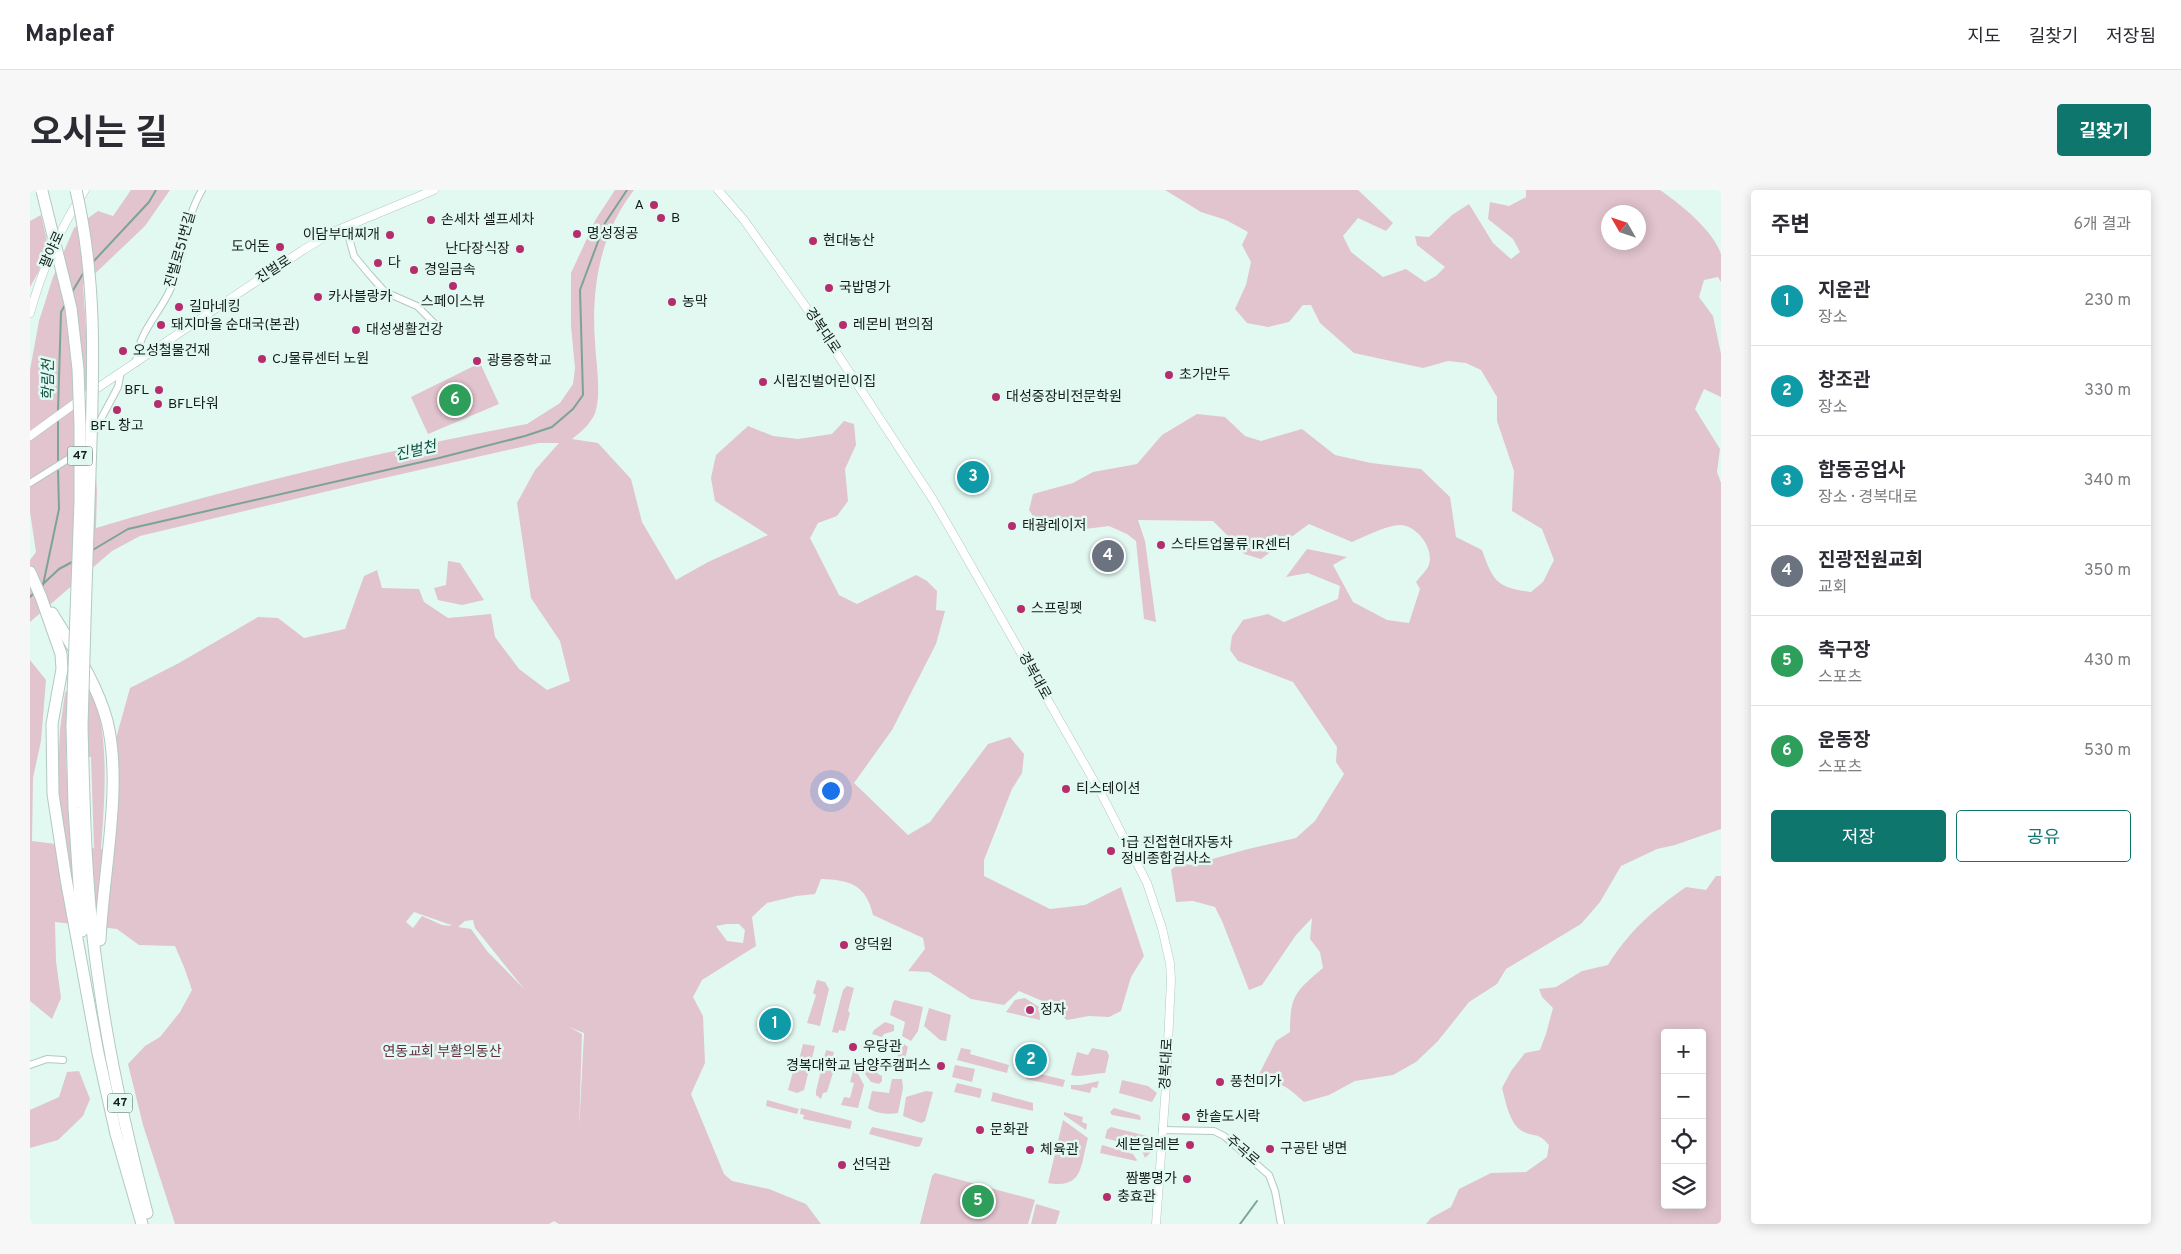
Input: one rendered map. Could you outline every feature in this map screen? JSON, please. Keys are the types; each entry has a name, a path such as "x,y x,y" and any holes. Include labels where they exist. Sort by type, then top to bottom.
{"highway":[{"name":"47","path":"42,190 71,308 78,370 80,500 76,844 86,985 116,1134 142,1224"},
{"name":"47","path":"76,190 84,226 93,308 93,383 77,726 99,981 126,1133 149,1224"},
{"path":"30,572 42,597 74,649 100,701 107,722 113,764 99,981"},
{"path":"42,597 61,654 62,669 52,724 53,794 66,879 86,985"}],"street":[{"name":"팔야로","path":"30,313 48,259 85,190"},
{"name":"진벌로51번길","path":"136,363 139,342 170,292 188,220 202,190"},
{"name":"진벌로","path":"30,436 34,430 303,250 346,227 434,190"},
{"name":"경복대로","path":"718,190 744,220 813,316 932,498 1102,795 1147,883 1162,928 1170,964 1171,980 1156,1224"},
{"path":"346,227 354,256 385,292 417,306 436,326"},
{"path":"30,483 82,450 92,436 118,387 123,371"},
{"path":"30,1065 47,1059 64,1060"},
{"name":"주곡로","path":"1162,1130 1176,1132 1214,1131 1224,1136 1269,1175 1275,1191 1281,1224"}],"green space":[{"name":"연동교회 부활의동산","path":"131,190 170,190 145,226 83,285 97,491 96,528 310,470 527,424 560,403 573,384 575,368 571,326 571,273 596,219 615,190 634,190 622,207 613,225 600,262 594,322 598,385 596,410 589,423 572,439 598,443 631,479 642,522 676,580 708,562 768,535 715,501 711,478 716,455 748,426 773,436 798,439 832,434 844,421 854,424 856,445 845,469 848,501 837,516 818,523 810,538 839,595 857,604 916,575 927,581 937,591 936,610 945,611 936,644 892,730 854,783 908,835 930,822 988,744 1010,737 1024,754 1022,773 1012,789 984,860 984,876 1050,909 1085,905 1121,887 1144,956 1131,977 1121,1011 1109,1017 1089,1016 1067,1020 1047,1003 1019,991 1004,1005 971,999 929,972 908,971 925,949 923,938 873,915 866,896 855,886 840,881 821,879 815,894 796,896 767,903 752,917 756,946 702,980 693,997 703,1016 705,1063 691,1094 724,1174 732,1181 769,1189 806,1204 821,1224 559,1224 554,1221 549,1224 175,1224 143,1125 128,1064 145,1046 160,1037 180,1012 192,990 175,946 139,945 117,929 55,922 56,961 61,998 52,1019 30,1001 30,660 46,680 41,741 33,778 32,841 64,845 57,787 60,729 65,693 77,674 91,693 97,708 101,727 105,769 101,849 106,850 115,742 130,688 179,663 258,617 278,618 304,638 345,629 364,576 377,570 382,588 419,589 424,602 448,618 491,614 495,637 519,669 547,690 570,681 560,641 531,598 517,503 535,470 559,443 539,443 140,536 112,551 30,622 30,560 36,552 30,512 30,370 39,321 53,277 74,228 98,211 113,216","holes":["66,755 91,757 94,848 71,846","414,912 451,926 442,925 422,916 413,928 406,922","473,920 475,928 525,990 487,951 471,929 458,927 465,921","739,924 745,930 743,943 727,941 716,926","569,1027 584,1033 579,1130 582,1034"]},
{"path":"1165,190 1358,190 1393,223 1386,231 1358,218 1343,236 1351,252 1383,277 1406,269 1425,282 1436,276 1445,267 1417,245 1415,236 1429,237 1452,215 1469,204 1493,243 1511,259 1520,252 1513,239 1488,219 1490,202 1509,206 1526,197 1526,190 1660,190 1686,210 1703,227 1717,245 1721,254 1721,282 1718,277 1704,280 1699,297 1713,316 1721,354 1721,397 1704,389 1695,409 1720,449 1717,472 1721,483 1721,829 1675,845 1657,849 1621,866 1600,902 1581,924 1506,969 1497,984 1469,1002 1438,1041 1416,1062 1393,1075 1355,1081 1329,1095 1304,1102 1283,1085 1257,1078 1276,1041 1290,1032 1291,1010 1296,995 1306,982 1323,968 1320,952 1310,939 1312,918 1296,935 1262,985 1249,990 1215,907 1193,901 1176,902 1171,870 1179,863 1191,865 1296,838 1315,821 1344,774 1336,762 1337,747 1293,682 1238,661 1230,650 1232,636 1243,620 1268,614 1284,622 1338,599 1340,586 1308,573 1286,577 1307,549 1347,557 1333,565 1353,602 1387,620 1409,623 1420,589 1416,582 1428,567 1430,560 1427,546 1413,529 1406,526 1389,527 1352,542 1309,524 1261,559 1244,554 1213,521 1138,520 1145,541 1156,622 1144,619 1136,541 1127,534 1109,526 1077,530 1055,522 1038,524 1029,510 1033,494 1073,483 1093,472 1137,464 1162,435 1197,414 1225,417 1245,436 1261,441 1302,429 1335,455 1371,463 1421,469 1450,497 1456,537 1482,550 1493,576 1503,585 1531,592 1543,582 1554,560 1542,529 1512,511 1514,471 1497,421 1497,397 1481,370 1466,363 1448,361 1423,368 1354,353 1320,323 1311,305 1303,305 1289,322 1268,327 1247,323 1235,309 1246,285 1251,262 1242,245 1248,232 1226,220 1201,212"},
{"path":"41,215 47,241 39,271 30,287 30,221"},
{"path":"480,363 499,404 428,434 411,397"},
{"path":"448,561 460,563 484,600 462,605 438,600 434,588 446,585"},
{"path":"1716,876 1721,876 1721,1224 1426,1224 1431,1218 1451,1207 1459,1189 1491,1173 1526,1172 1547,1157 1549,1145 1538,1136 1522,1131 1514,1123 1502,1088 1511,1071 1525,1053 1540,1050 1546,1034 1553,1008 1542,997 1539,989 1556,987 1582,971 1608,965 1625,941 1642,922 1686,887 1706,890"},
{"path":"817,980 825,982 829,989 820,1026 807,1023 816,995 813,993"},
{"path":"847,986 854,988 845,1031 832,1032 843,990"},
{"path":"1025,998 1039,1007 1040,1020 1006,1012 1015,1000"},
{"path":"895,1000 923,1007 918,1031 911,1041 902,1036 905,1022 890,1015"},
{"path":"929,1008 951,1015 946,1041 940,1040 924,1026"},
{"path":"885,1022 894,1025 894,1031 884,1034 882,1037 872,1034 874,1030"},
{"path":"901,1042 908,1047 902,1071 894,1071"},
{"path":"803,1044 815,1046 804,1090 797,1093 788,1090 793,1072 796,1072"},
{"path":"961,1048 971,1050 970,1054 1009,1065 1007,1073 957,1060"},
{"path":"1092,1048 1107,1051 1109,1056 1105,1073 1071,1075 1077,1052 1088,1055"},
{"path":"826,1050 834,1052 833,1056 838,1057 827,1092 823,1093 821,1099 816,1095 816,1091"},
{"path":"855,1064 857,1064 857,1072 864,1085 858,1108 841,1105 844,1097 850,1098 854,1083 850,1082"},
{"path":"955,1065 975,1069 972,1082 952,1077"},
{"path":"863,1066 875,1068 878,1074 882,1076 882,1081 879,1084 871,1082 865,1074"},
{"path":"79,1071 90,1099 83,1116 58,1140 30,1148 30,1110 59,1097 67,1072"},
{"path":"1028,1071 1065,1080 1063,1087 1026,1079"},
{"path":"892,1079 902,1079 903,1088 898,1113 882,1113 868,1108 872,1091 889,1093"},
{"path":"1122,1080 1148,1086 1157,1093 1152,1102 1119,1093"},
{"path":"1099,1081 1097,1088 1092,1087 1090,1093 1071,1089 1071,1085"},
{"path":"957,1083 982,1089 980,1098 954,1092"},
{"path":"926,1091 933,1092 925,1121 921,1123 903,1116 906,1097"},
{"path":"993,1092 1033,1103 1033,1111 991,1101"},
{"path":"767,1100 799,1109 797,1114 766,1106"},
{"path":"801,1108 852,1121 850,1129 803,1119 804,1115 800,1114"},
{"path":"1114,1108 1139,1115 1141,1118 1140,1120 1112,1115 1110,1112"},
{"path":"1064,1112 1083,1117 1082,1122 1087,1124 1086,1130 1064,1115"},
{"path":"1063,1120 1088,1138 1081,1166 1074,1179 1060,1184 1048,1183"},
{"path":"872,1127 923,1138 920,1146 917,1147 869,1134"},
{"path":"1111,1127 1151,1137 1152,1151 1145,1158 1141,1148 1105,1138 1107,1130"},
{"path":"1102,1145 1133,1154 1137,1160 1100,1153"},
{"path":"935,1173 1035,1200 1028,1224 920,1224 932,1176"},
{"path":"1036,1204 1060,1211 1056,1224 1031,1224"}],"waterway":[{"name":"학림천","path":"92,263 149,202 156,190"},
{"name":"진벌천","path":"91,551 128,529 439,458 525,436 552,427 573,409 583,395 580,290 605,223 627,190"},
{"name":"학림천","path":"72,292 84,272"},
{"name":"학림천","path":"58,411 61,312 65,305"},
{"name":"학림천","path":"58,419 58,464"},
{"name":"학림천","path":"43,585 59,509 58,469"},
{"name":"진벌천","path":"43,584 59,569 74,561"},
{"name":"학림천","path":"30,597 34,593"},
{"path":"1240,1224 1257,1201"}],"place":[{"name":"A","path":"654,205"},
{"name":"B","path":"661,218"},
{"name":"손세차 셀프세차","path":"431,220"},
{"name":"명성정공","path":"577,234"},
{"name":"이담부대찌개","path":"390,235"},
{"name":"현대농산","path":"813,241"},
{"name":"도어돈","path":"280,247"},
{"name":"난다장식장","path":"520,249"},
{"name":"다","path":"378,263"},
{"name":"경일금속","path":"414,270"},
{"name":"스페이스뷰","path":"453,286"},
{"name":"국밥명가","path":"829,288"},
{"name":"카사블랑카","path":"318,297"},
{"name":"농막","path":"672,302"},
{"name":"길마네킹","path":"179,307"},
{"name":"돼지마을 순대국(본관)","path":"161,325"},
{"name":"레몬비 편의점","path":"843,325"},
{"name":"대성생활건강","path":"356,330"},
{"name":"오성철물건재","path":"123,351"},
{"name":"CJ물류센터 노원","path":"262,359"},
{"name":"광릉중학교","path":"477,361"},
{"name":"초가만두","path":"1169,375"},
{"name":"시립진벌어린이집","path":"763,382"},
{"name":"BFL","path":"159,390"},
{"name":"대성중장비전문학원","path":"996,397"},
{"name":"운동장","path":"455,400"},
{"name":"BFL타워","path":"158,404"},
{"name":"BFL 창고","path":"117,410"},
{"name":"합동공업사","path":"973,477"},
{"name":"태광레이저","path":"1012,526"},
{"name":"스타트업물류 IR센터","path":"1161,545"},
{"name":"진광전원교회","path":"1108,556"},
{"name":"스프링펫","path":"1021,609"},
{"name":"티스테이션","path":"1066,789"},
{"name":"1급 진접현대자동차 정비종합검사소","path":"1111,851"},
{"name":"양덕원","path":"844,945"},
{"name":"정자","path":"1030,1010"},
{"name":"지운관","path":"775,1024"},
{"name":"우당관","path":"853,1047"},
{"name":"창조관","path":"1031,1060"},
{"name":"경복대학교 남양주캠퍼스","path":"941,1066"},
{"name":"풍천미가","path":"1220,1082"},
{"name":"한솥도시락","path":"1186,1117"},
{"name":"문화관","path":"980,1130"},
{"name":"세븐일레븐","path":"1190,1145"},
{"name":"구공탄 냉면","path":"1270,1149"},
{"name":"체육관","path":"1030,1150"},
{"name":"선덕관","path":"842,1165"},
{"name":"짬뽕명가","path":"1187,1179"},
{"name":"충효관","path":"1107,1197"},
{"name":"축구장","path":"978,1201"}]}
